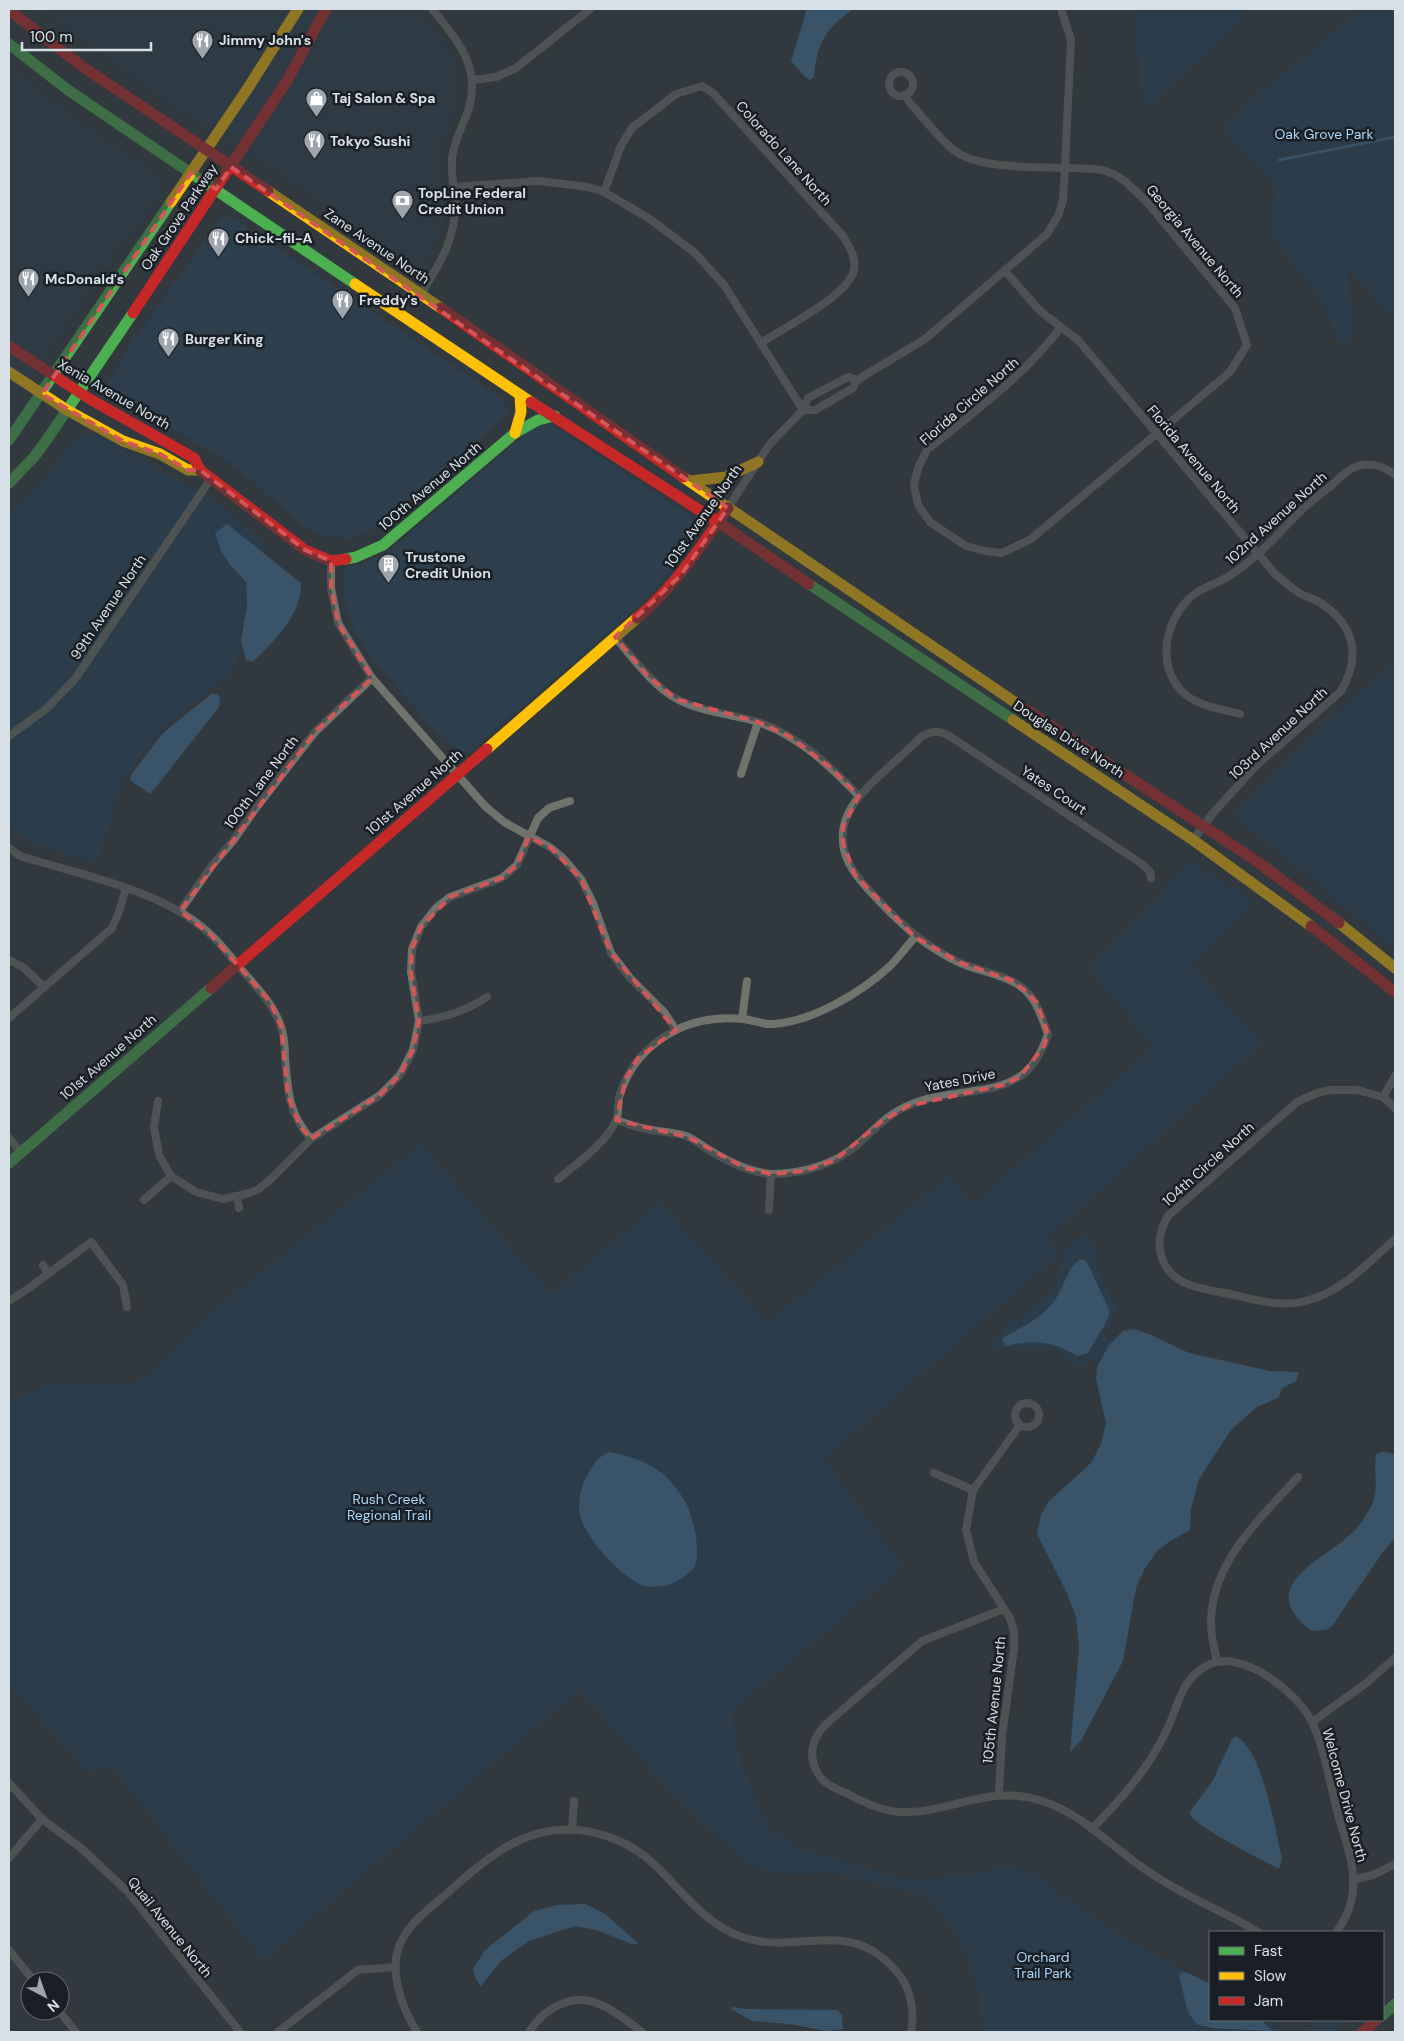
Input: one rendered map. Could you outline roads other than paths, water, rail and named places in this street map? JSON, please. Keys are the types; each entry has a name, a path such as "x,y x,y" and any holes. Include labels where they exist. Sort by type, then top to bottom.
{"main road":[{"name":"Oak Grove Parkway","path":"9,440 54,377 191,173 298,9"},
{"name":"Oak Grove Parkway","path":"9,482 34,457 231,167 288,79 326,9"},
{"name":"Zane Avenue North","path":"9,10 83,67 421,294 728,508"},
{"path":"9,44 68,90 520,395 718,522"},
{"name":"Xenia Avenue North","path":"9,346 78,392 194,458 200,470"},
{"name":"Xenia Avenue North","path":"9,372 67,410 123,441 160,454 188,470 200,470 212,477 305,550 331,560"},
{"path":"515,433 521,412 520,395"},
{"name":"100th Avenue North","path":"331,560 356,557 383,545 515,433 538,420 555,416"},
{"path":"690,481 722,480 740,473 758,462"},
{"name":"101st Avenue North","path":"9,1163 655,604 681,575 728,508"},
{"name":"Douglas Drive North","path":"728,508 1015,703 1255,860 1315,904 1395,968"},
{"name":"Douglas Drive North","path":"718,522 964,689 1066,754 1193,840 1289,909 1395,992"},
{"path":"1384,2013 1395,2004"}],"street":[{"path":"421,294 441,262 451,239 454,220 452,159 454,146 467,114 472,91 472,80 464,52 432,9"},
{"path":"472,80 496,77 516,68 590,9"},
{"name":"101st Avenue North","path":"803,410 816,410 853,388 857,380 925,339 1047,234 1059,214 1063,200 1071,40 1061,9"},
{"name":"Colorado Lane North","path":"604,192 621,146 632,128 676,94 702,86 712,93 843,236 854,258 853,272 839,293 760,343"},
{"name":"Georgia Avenue North","path":"906,95 910,104 955,151 973,161 993,164 1102,170 1114,174 1137,190 1235,308 1247,345 1230,372 1157,434"},
{"path":"453,187 539,181 588,187 604,192 650,219 695,253 724,285 803,410"},
{"name":"Florida Avenue North","path":"1004,271 1040,311 1078,340 1276,575 1301,594 1316,600 1338,616 1346,626 1350,638 1353,651 1352,663"},
{"name":"Florida Circle North","path":"1060,328 1043,351 1027,368 927,450 918,468 914,485 918,505 930,522 966,546 1002,553 1031,538 1157,434"},
{"name":"101st Avenue North","path":"728,508 769,445 803,410 808,398 848,377 857,380"},
{"name":"102nd Avenue North","path":"1240,714 1202,704 1187,695 1176,684 1169,672 1166,655 1167,638 1173,620 1182,606 1196,593 1228,577 1259,554 1304,508 1353,468 1377,465 1395,475"},
{"name":"99th Avenue North","path":"9,736 46,710 75,679 212,477"},
{"path":"331,560 331,588 338,623 372,678 485,806 504,822 529,838 550,848 563,858 581,880 593,903 611,953 630,978 664,1012 676,1030"},
{"path":"615,637 647,674 676,699 705,709 758,722 789,736 831,768 858,796"},
{"name":"103rd Avenue North","path":"1193,840 1258,764 1341,691 1349,678 1352,663"},
{"name":"100th Lane North","path":"180,912 213,864 233,841 256,808 322,723 372,678"},
{"path":"741,774 758,722"},
{"name":"Yates Drive","path":"616,1120 639,1128 662,1130 688,1137 719,1156 745,1168 770,1174 804,1171 835,1160 856,1146 881,1122 898,1110 920,1101 1003,1085 1020,1077 1033,1063 1044,1046 1048,1034 1037,1004 1028,993 1010,980 962,964 915,937 855,875 848,861 843,843 843,827 848,813 858,796 921,737 931,731 937,731"},
{"name":"Yates Court","path":"937,731 951,737 1142,864 1150,872 1151,878"},
{"path":"158,1102 154,1127 159,1155 171,1176 196,1192 223,1199 257,1190 268,1182 311,1139 380,1095 400,1075 413,1050 418,1022 413,994 412,949 421,927 436,908 450,897 502,878 516,864 538,818 549,808 570,800"},
{"path":"9,848 20,856 126,888 180,912 211,935 270,1002 281,1026 285,1050 288,1096 300,1126 311,1139"},
{"path":"9,1018 112,928 126,888"},
{"path":"558,1179 600,1142 616,1120 619,1099 626,1078 638,1058 676,1030 698,1022 742,1019 772,1024 800,1019 831,1006 862,988 890,966 915,937"},
{"path":"9,960 23,967 44,987"},
{"path":"742,1019 747,982"},
{"path":"418,1022 441,1019 474,1006 487,997"},
{"path":"1383,1097 1395,1076"},
{"name":"104th Circle North","path":"1395,1108 1383,1097 1357,1090 1317,1093 1297,1102 1168,1216 1161,1229 1159,1247 1165,1264 1182,1281 1198,1287 1274,1304 1293,1304 1310,1300 1337,1289 1395,1238"},
{"path":"9,1138 22,1152"},
{"path":"769,1210 770,1174"},
{"path":"144,1200 171,1176"},
{"path":"237,1196 238,1208"},
{"path":"9,1301 91,1242 123,1285 127,1307"},
{"path":"43,1265 48,1273"},
{"name":"105th Avenue North","path":"999,1795 1002,1736 1014,1641 1013,1625 981,1574 970,1552 967,1525 973,1490 1020,1424"},
{"path":"934,1473 973,1490"},
{"path":"1092,1830 1120,1799 1149,1761 1169,1724 1183,1688 1202,1669 1217,1661 1210,1621 1213,1602 1220,1580 1242,1541 1298,1478"},
{"path":"1004,1609 929,1637 913,1647 825,1725 815,1739 812,1754 816,1770 824,1782 881,1809 900,1812 918,1811 999,1795 1027,1797 1042,1801 1068,1812 1164,1883 1256,1931"},
{"path":"1312,1722 1365,1684 1395,1658"},
{"name":"Welcome Drive North","path":"1217,1661 1233,1661 1256,1668 1292,1698 1312,1722 1320,1745 1354,1880 1349,1910 1337,1931"},
{"name":"Quail Avenue North","path":"9,1783 42,1819 87,1853 129,1893 240,2032"},
{"path":"572,1830 574,1801"},
{"path":"9,1858 42,1819"},
{"path":"417,2032 409,2018 398,1986 396,1967 397,1953 408,1929 487,1858 511,1844 530,1836 559,1830 572,1830 609,1837 636,1851 654,1865 703,1914 714,1923 733,1933 752,1940 774,1943 822,1939 844,1940 862,1944 878,1953 893,1967 905,1984 913,2017 911,2032"},
{"path":"1354,1880 1395,1864"},
{"path":"9,1950 26,1971"},
{"path":"278,2032 358,1970 396,1967"},
{"path":"529,2032 543,2014 552,2008 560,2004 580,2000 602,2005 642,2032"},
{"path":"67,2021 76,2032"}],"waterway":[{"path":"1279,160 1395,137"}],"place":[{"name":"Jimmy John's","path":"203,59"},
{"name":"Taj Salon & Spa","path":"316,117"},
{"name":"Tokyo Sushi","path":"314,160"},
{"name":"TopLine Federal Credit Union","path":"402,220"},
{"name":"Chick-fil-A","path":"219,257"},
{"name":"McDonald's","path":"29,298"},
{"name":"Freddy's","path":"343,319"},
{"name":"Burger King","path":"169,358"},
{"name":"Trustone Credit Union","path":"389,584"}],"park label":[{"name":"Oak Grove Park","path":"1324,134"},
{"name":"Rush Creek Regional Trail","path":"389,1508"},
{"name":"Orchard Trail Park","path":"1043,1965"}]}
